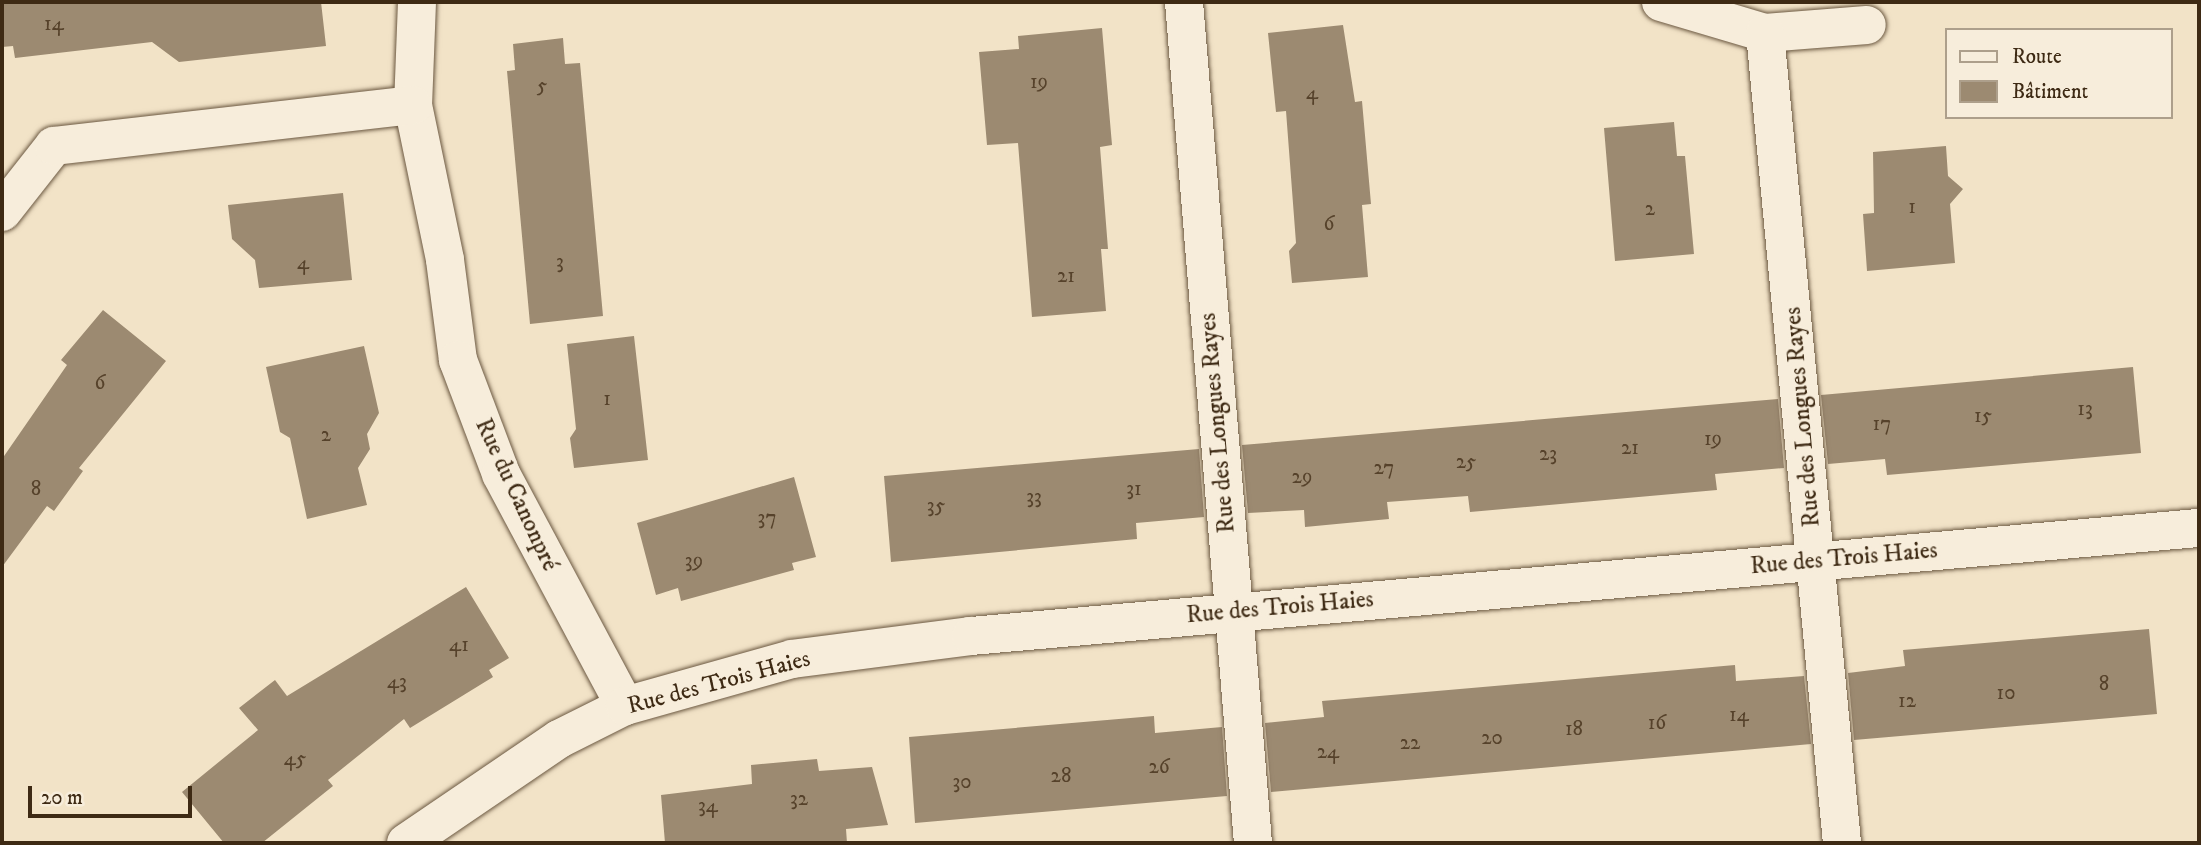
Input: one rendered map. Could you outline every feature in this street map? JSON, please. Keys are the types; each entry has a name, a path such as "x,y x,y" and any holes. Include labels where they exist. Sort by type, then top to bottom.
{"street":[{"name":"Rue du Canonpré","path":"417,2 413,105 445,260 458,360 501,474 625,706"},
{"name":"Rue des Longues Rayes","path":"1184,2 1253,843"},
{"path":"1661,2 1765,33 1867,25"},
{"name":"Rue des Longues Rayes","path":"1765,33 1842,843"},
{"path":"2,212 54,146 413,105"},
{"name":"Rue des Trois Haies","path":"406,843 559,739 625,706 792,659 880,645 1233,612 2199,528"}],"building":[{"path":"2,2 321,2 326,46 179,62 152,42 15,58 13,46 2,47"},
{"path":"1343,25 1355,102 1362,101 1371,204 1362,205 1368,277 1292,283 1289,251 1296,243 1286,111 1276,112 1268,33"},
{"path":"1102,28 1112,145 1100,147 1108,249 1101,249 1106,311 1032,317 1018,143 987,145 979,52 1019,49 1018,36"},
{"path":"563,38 565,64 580,63 603,316 530,324 507,71 515,70 513,44"},
{"path":"1674,122 1677,156 1685,156 1694,254 1615,261 1604,128"},
{"path":"1946,146 1948,176 1963,189 1950,204 1955,263 1867,271 1863,214 1874,213 1873,152"},
{"path":"343,193 352,280 259,288 255,260 232,239 228,205"},
{"path":"103,310 166,361 79,468 83,471 54,511 47,506 2,567 2,459 67,365 61,360"},
{"path":"634,336 648,460 574,468 570,438 576,429 567,344"},
{"path":"364,346 379,413 367,434 370,449 358,468 367,505 307,519 290,438 280,432 266,367"},
{"path":"2133,367 2141,453 1887,475 1885,459 1828,464 1821,395"},
{"path":"1778,399 1784,468 1715,474 1717,490 1470,512 1468,496 1387,502 1389,519 1305,527 1304,510 1248,513 1242,445"},
{"path":"1199,449 1204,517 1136,523 1137,539 891,562 884,476"},
{"path":"794,477 816,557 792,563 794,570 681,601 678,588 656,595 637,523"},
{"path":"466,587 509,658 489,670 493,677 410,728 404,719 328,780 333,786 262,843 224,843 182,792 258,730 239,708 275,680 287,696"},
{"path":"2149,629 2157,714 1854,740 1848,673 1905,666 1903,650"},
{"path":"1735,665 1736,681 1804,676 1811,744 1271,792 1265,723 1324,717 1322,701"},
{"path":"1154,716 1155,733 1222,727 1227,796 915,823 909,737"},
{"path":"817,759 819,771 872,767 888,825 846,829 847,843 665,843 661,795 752,784 751,765"}]}
